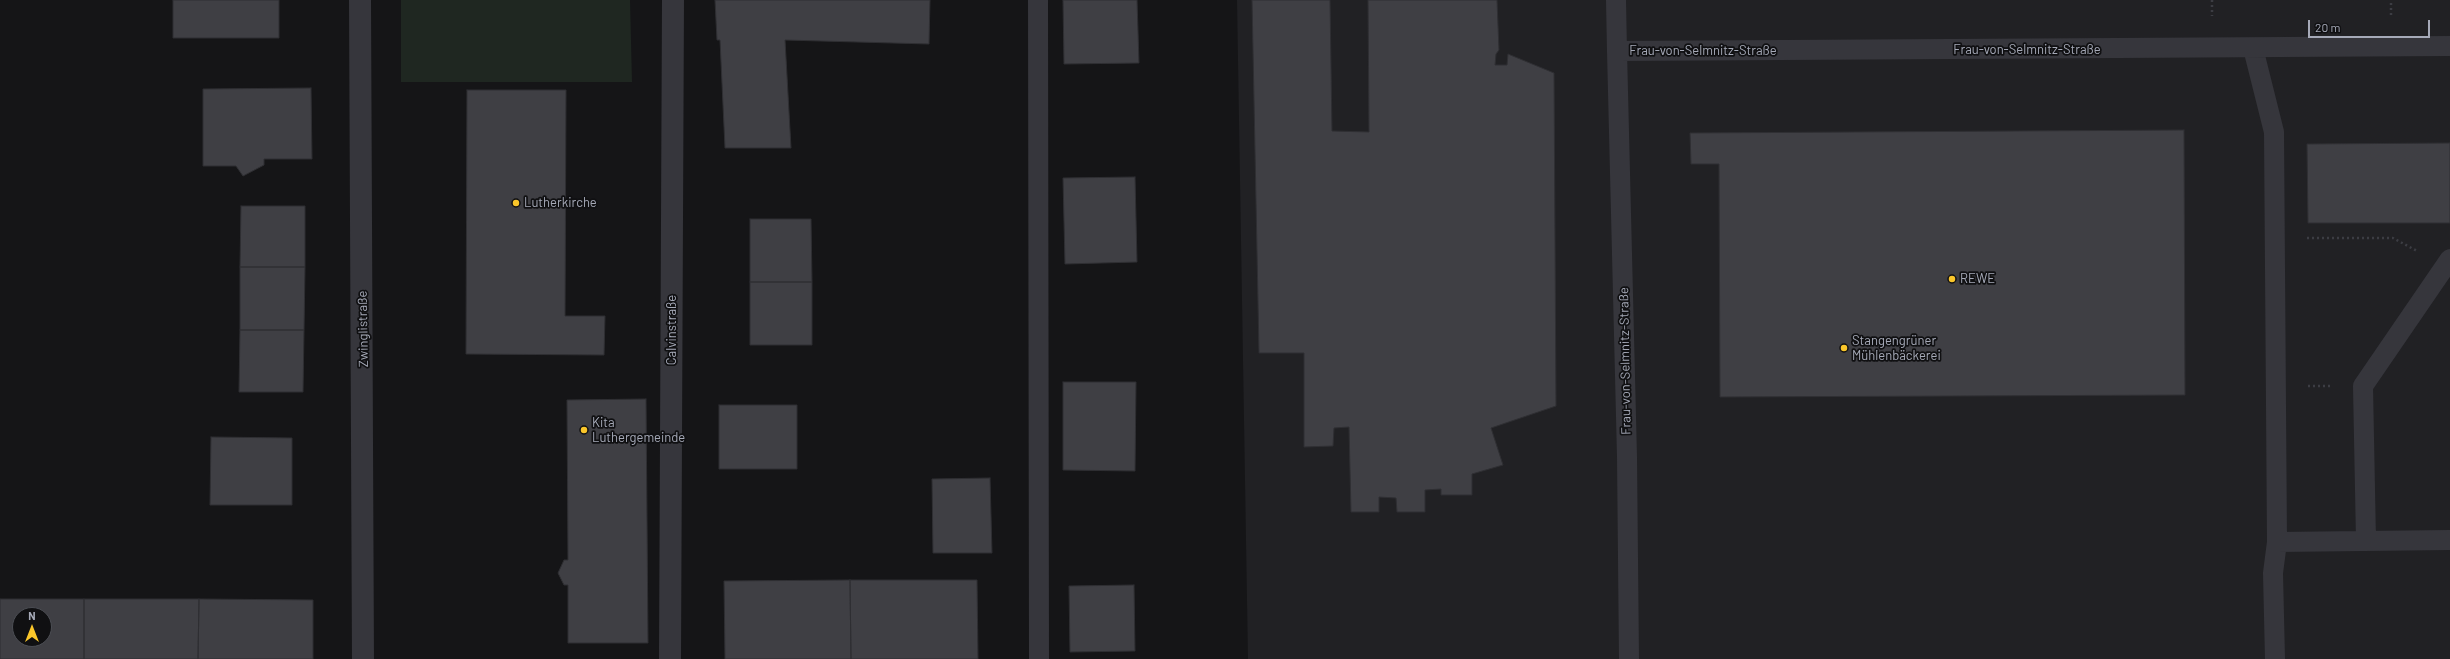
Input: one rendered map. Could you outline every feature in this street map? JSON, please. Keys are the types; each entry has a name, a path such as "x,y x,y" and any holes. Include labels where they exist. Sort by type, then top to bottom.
{"street":[{"name":"Zwinglistraße","path":"360,0 364,404 364,659"},
{"name":"Calvinstraße","path":"670,659 673,0"}],"lane":[{"path":"1038,0 1039,659"},
{"path":"1616,0 1617,51"},
{"name":"Frau-von-Selmnitz-Straße","path":"1629,659 1627,450 1617,51 2450,46"},
{"path":"2253,48 2274,132 2277,542 2273,573 2275,659"},
{"path":"2366,541 2363,386 2448,262"},
{"path":"2277,542 2450,540"}],"path":[{"path":"2275,238 2393,238 2448,262"},
{"path":"2276,386 2363,386"}],"shaded area":[{"path":"401,0 630,0 632,82 401,82"},
{"path":"1237,0 2450,0 2450,659 1248,659"}],"building":[{"path":"173,0 279,0 279,38 173,38"},
{"path":"715,0 930,0 929,44 785,40 791,148 725,148 720,40 717,40"},
{"path":"1063,0 1137,0 1139,63 1064,64"},
{"path":"1252,0 1330,0 1332,131 1369,132 1368,0 1497,0 1499,50 1496,54 1495,65 1507,65 1508,54 1554,73 1556,406 1491,428 1503,465 1472,474 1472,495 1441,495 1441,489 1425,490 1425,512 1397,512 1396,498 1379,497 1379,512 1351,512 1349,427 1334,428 1333,446 1304,447 1304,353 1259,353"},
{"path":"311,88 312,159 264,159 264,165 243,176 236,166 203,166 203,89"},
{"name":"Lutherkirche","path":"467,90 566,90 565,316 605,316 604,355 466,354"},
{"name":"REWE","path":"2184,130 2185,395 1720,397 1719,164 1691,164 1690,133"},
{"path":"2450,143 2450,223 2308,223 2307,144"},
{"path":"1135,177 1137,262 1065,264 1063,178"},
{"path":"241,206 305,206 305,267 240,267"},
{"path":"750,219 811,219 812,282 750,282"},
{"path":"240,267 305,267 304,330 240,330"},
{"path":"750,282 812,282 812,345 750,345"},
{"path":"240,330 304,330 303,392 239,392"},
{"path":"1063,382 1136,382 1135,471 1063,470"},
{"path":"646,399 648,643 568,643 568,585 564,585 558,573 564,560 568,560 567,400"},
{"path":"719,405 797,405 797,469 719,469"},
{"path":"211,437 292,438 292,505 210,505"},
{"path":"990,478 992,553 933,553 932,479"},
{"path":"850,580 977,580 978,659 851,659"},
{"path":"850,580 851,659 725,659 724,581"},
{"path":"1134,585 1135,651 1070,652 1069,586"},
{"path":"0,599 84,599 84,659 0,659"},
{"path":"84,599 199,599 198,659 84,659"},
{"path":"199,599 313,600 313,659 198,659"}],"place":[{"name":"Lutherkirche","path":"516,203"},
{"name":"REWE","path":"1952,279"},
{"name":"Stangengrüner Mühlenbäckerei","path":"1844,348"},
{"name":"Kita Luthergemeinde","path":"584,430"}]}
